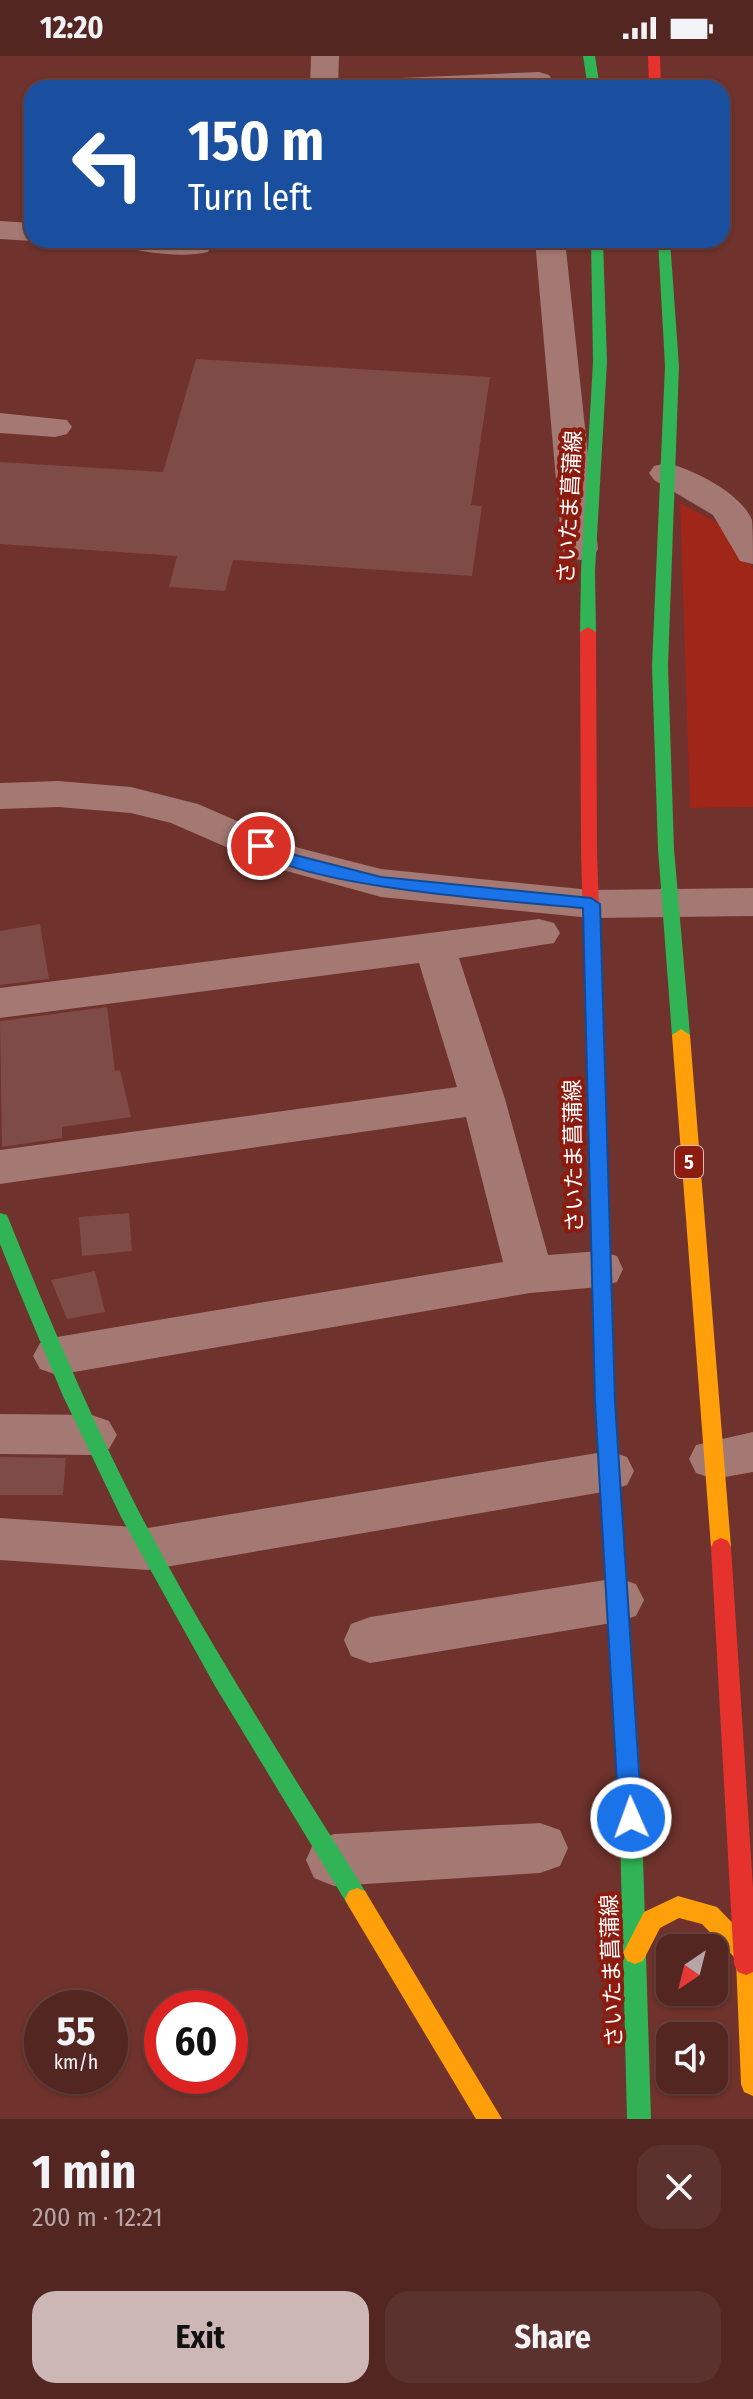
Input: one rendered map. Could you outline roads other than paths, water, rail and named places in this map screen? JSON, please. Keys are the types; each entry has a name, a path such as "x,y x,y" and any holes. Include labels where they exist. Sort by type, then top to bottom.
{"main road":[{"path":"589,56 593,80"},
{"path":"654,56 655,80"},
{"name":"さいたま菖蒲線","path":"597,248 600,362 587,631 591,904 600,1269 609,1471 630,1791 639,2119"},
{"name":"5","path":"665,248 672,366 660,666 670,904 733,1455 746,1953 753,2084"},
{"path":"0,1220 11,1278 57,1356 148,1549 218,1674 490,2119"},
{"path":"635,1953 652,1920 678,1907 709,1915 746,1953"}],"street":[{"path":"324,80 325,56"},
{"path":"476,80 538,75"},
{"path":"0,230 24,232"},
{"path":"175,273 194,248"},
{"path":"551,248 564,353 587,631"},
{"path":"0,423 55,427"},
{"path":"666,473 727,508 753,553"},
{"path":"0,796 58,794 131,800 184,813 286,858 381,883 591,904 753,902"},
{"path":"0,1003 539,933"},
{"path":"435,947 483,1099 530,1275"},
{"path":"0,1167 483,1099"},
{"path":"57,1356 530,1275 600,1269"},
{"path":"0,1434 92,1435"},
{"path":"0,1539 148,1549 564,1476 609,1471"},
{"path":"370,1640 618,1600"},
{"path":"334,1860 540,1848"}]}
